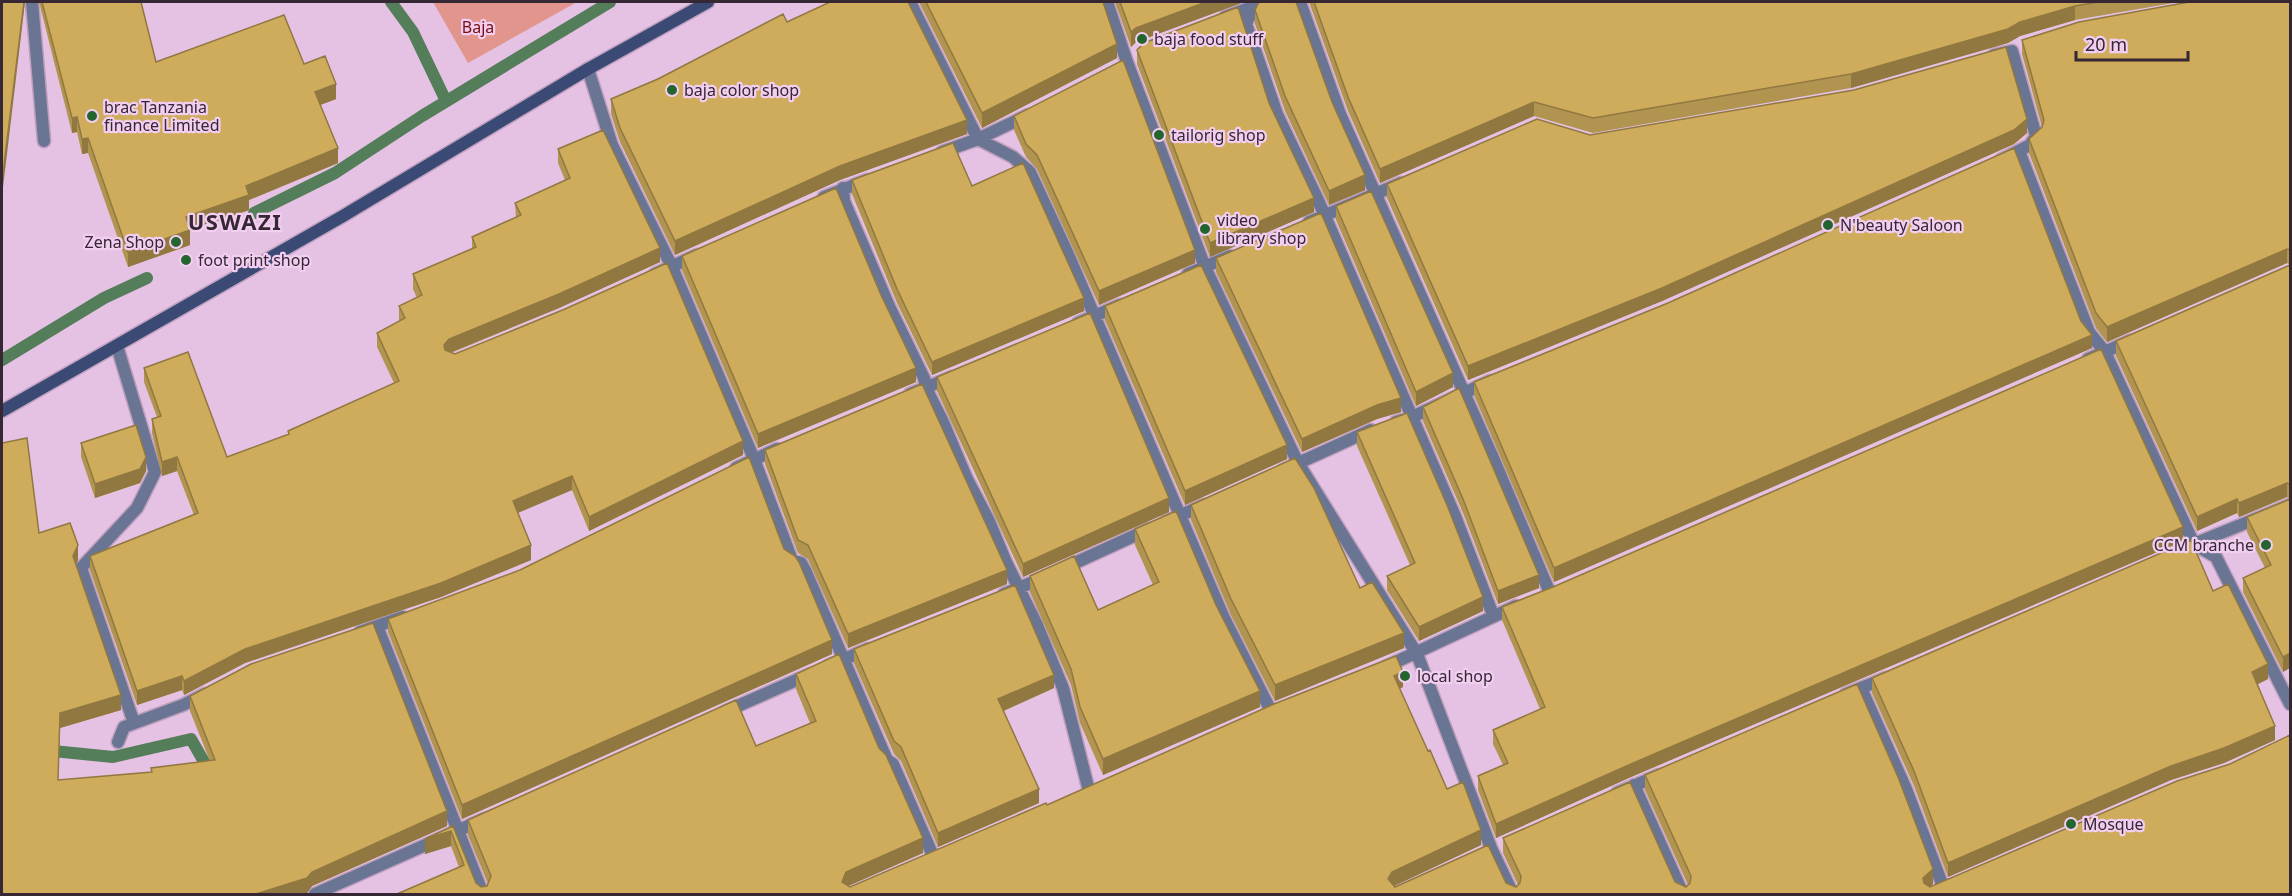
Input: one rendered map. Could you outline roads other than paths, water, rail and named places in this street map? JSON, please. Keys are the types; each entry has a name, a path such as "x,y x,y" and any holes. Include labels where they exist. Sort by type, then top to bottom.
{"street":[{"path":"32,2 44,141"},
{"path":"2,411 401,183 588,69 708,2"},
{"path":"910,2 978,139 1013,157 1030,171 1224,618 1271,711"},
{"path":"1107,2 1121,65 1204,267 1298,463 1417,654 1491,848 1513,894"},
{"path":"1214,21 1260,2"},
{"path":"1260,2 1246,24 1277,114 1324,215 1455,516 1493,615"},
{"path":"1300,2 1340,114 1463,391 1545,595 1493,615 1417,654 1374,672"},
{"path":"1981,58 2017,47 2036,136 2019,151 1992,164"},
{"path":"1121,65 1139,50"},
{"path":"588,69 612,145 672,267 754,459 792,560 801,563 806,572 887,760 893,764 934,858"},
{"path":"933,156 978,139 1044,106"},
{"path":"2019,151 2089,332 2105,352 2194,544 2216,557 2290,704"},
{"path":"811,203 877,176"},
{"path":"1302,225 1408,180"},
{"path":"843,188 844,201 889,306 924,378 926,388 1063,688 1089,791"},
{"path":"642,280 704,252"},
{"path":"1174,280 1237,253"},
{"path":"1062,330 1134,298"},
{"path":"2075,365 2137,338"},
{"path":"117,346 155,472 137,508 81,568 134,723"},
{"path":"894,401 968,370"},
{"path":"1266,477 1379,427 1412,417 1463,391 1507,374"},
{"path":"725,473 787,446"},
{"path":"997,597 1212,502"},
{"path":"2162,558 2290,505"},
{"path":"345,637 411,615"},
{"path":"377,626 483,894"},
{"path":"714,717 875,646"},
{"path":"1839,698 1898,673"},
{"path":"118,742 124,727 183,705 220,686"},
{"path":"1861,688 1950,886 1930,894"},
{"path":"1604,799 1666,771"},
{"path":"1634,785 1683,894"},
{"path":"315,894 500,812"}],"waterway":[{"path":"391,2 413,32 446,101"},
{"path":"254,213 335,173 422,116 610,2"},
{"path":"2,360 104,298 147,278"},
{"path":"43,750 113,757 191,739 211,774"}],"place":[{"name":"baja food stuff","path":"1142,39"},
{"name":"baja color shop","path":"672,90"},
{"name":"brac Tanzania finance Limited","path":"92,116"},
{"name":"tailorig shop","path":"1159,135"},
{"name":"N'beauty Saloon","path":"1828,225"},
{"name":"video library shop","path":"1205,229"},
{"name":"Zena Shop","path":"176,242"},
{"name":"foot print shop","path":"186,260"},
{"name":"CCM branche","path":"2266,545"},
{"name":"local shop","path":"1405,676"},
{"name":"Mosque","path":"2071,824"}],"district":[{"name":"USWAZI","path":"235,221"}],"park label":[{"name":"Baja","path":"478,27"}]}
